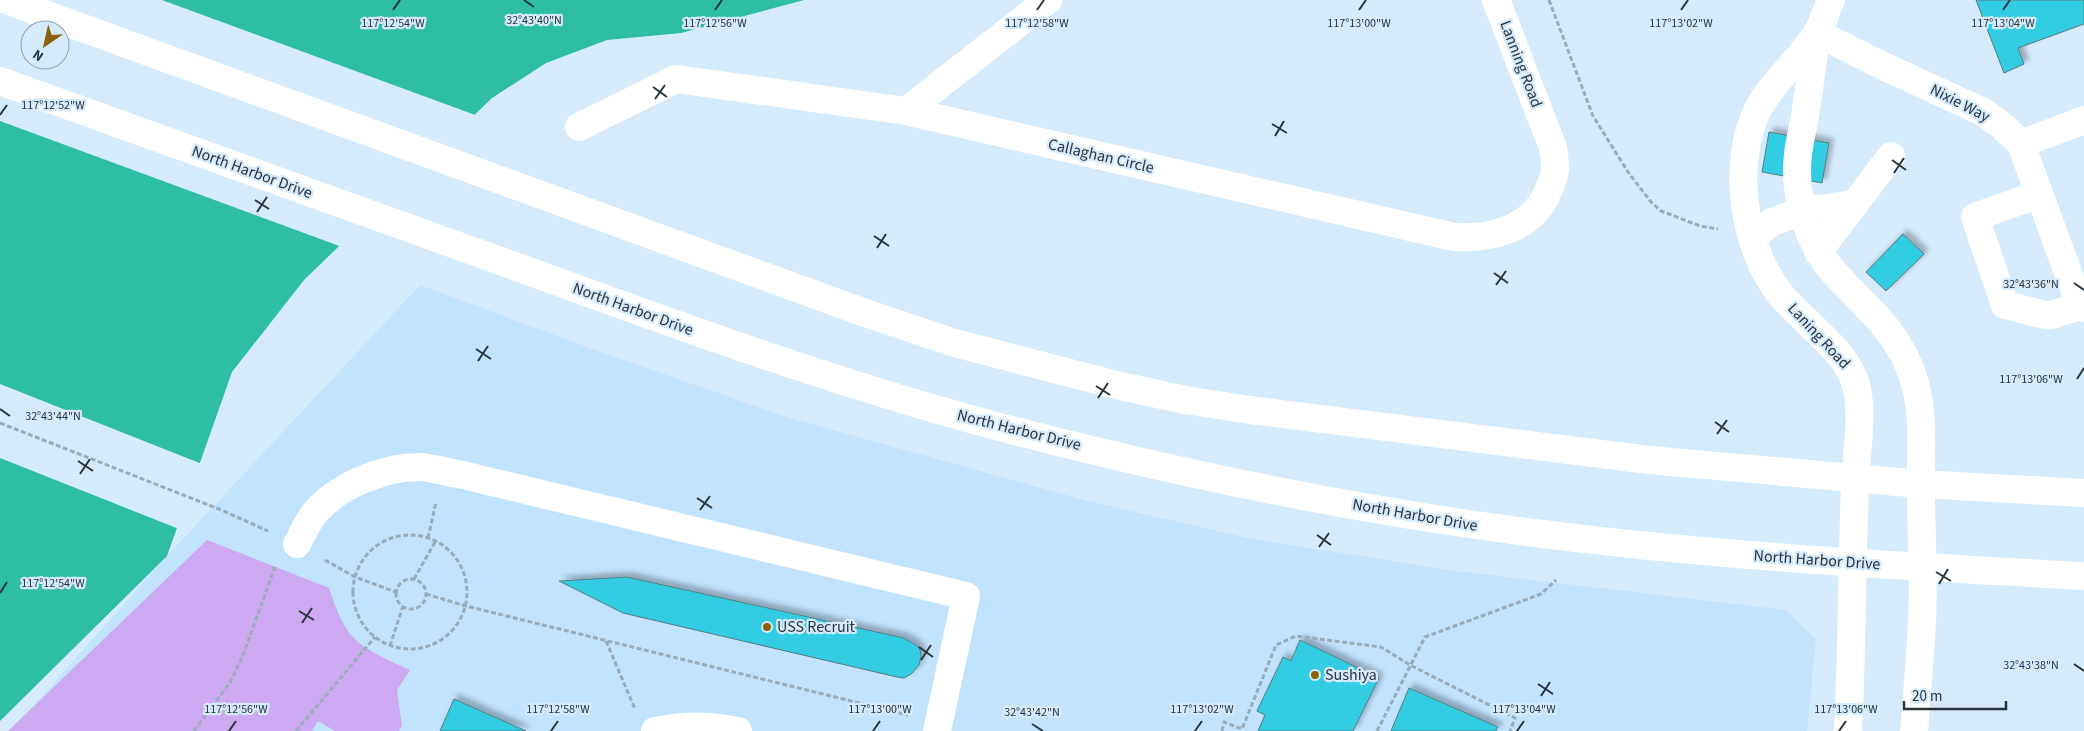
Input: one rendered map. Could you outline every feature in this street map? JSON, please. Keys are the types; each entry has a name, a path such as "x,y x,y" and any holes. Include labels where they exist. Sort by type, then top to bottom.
{"main road":[{"path":"6,0 623,224 741,269 951,342 1116,385 1185,400 1314,419 1569,450 1855,479 2084,493"},
{"path":"906,110 1048,0"},
{"name":"Lanning Road","path":"1496,0 1546,128"},
{"name":"Laning Road","path":"1831,0 1817,33 1798,154 1798,193 1808,232 1818,252 1894,336 1913,378 1922,426 1920,484 1922,621 1914,731"},
{"name":"Laning Road","path":"1817,33 1759,107 1750,129 1744,186 1750,231 1755,250 1765,271 1779,293 1798,315 1837,352 1852,373 1857,385 1859,404 1848,731"},
{"name":"Nixie Way","path":"1817,33 1889,69 1984,112 2021,144 2083,306"},
{"name":"Callaghan Circle","path":"579,127 676,79 906,110 1454,237 1472,238 1493,235 1513,228 1529,218 1540,205 1552,183 1555,169 1553,148 1546,128"},
{"name":"North Harbor Drive","path":"0,81 755,353 928,407 1048,439 1240,483 1467,524 1557,536 1728,554 2084,576"},
{"path":"2021,144 2084,120"},
{"path":"1818,252 1892,156"},
{"path":"2039,194 1975,217 2006,305 2049,316 2083,306"},
{"path":"1750,231 1803,211 1855,204"},
{"path":"296,544 314,514 330,498 383,472 421,467 966,596 936,731"},
{"path":"646,722 717,727 738,731"}],"path":[{"path":"1549,0 1593,116 1628,172 1651,202 1661,211 1673,217 1700,226 1722,230 1750,231"},
{"path":"0,422 219,509 296,544"},
{"path":"428,538 443,472"},
{"path":"413,535 428,538 443,546 456,558 464,573 468,590 466,606 458,624 439,642 431,646 406,649 390,646 374,637 358,616 354,604 353,588 356,577 362,562 369,553 385,542 402,536 413,535"},
{"path":"414,579 435,542"},
{"path":"194,731 231,681 243,655 275,568"},
{"path":"356,577 396,592"},
{"path":"414,579 423,585 426,594 422,604 413,608 403,606 398,600 396,592 400,583 414,579"},
{"path":"1377,731 1425,637 1541,594 1556,580"},
{"path":"426,594 466,606 914,716"},
{"path":"390,646 403,606"},
{"path":"1222,731 1224,722 1242,729 1276,645 1296,636 1381,647 1410,665 1516,718 1510,731"},
{"path":"296,731 374,637"},
{"path":"606,640 646,722"}],"shaded area":[{"path":"0,0 804,0 681,33 607,40 546,63 492,98 304,280 232,372 167,556 0,721"},
{"path":"420,285 598,351 790,418 1088,501 1248,538 1448,570 1786,610 1816,639 1807,731 11,731 167,556"},
{"path":"207,540 329,588 342,621 353,637 376,654 410,670 397,690 402,726 399,731 335,731 318,721 312,731 8,731"}],"pier":[{"path":"0,0 162,0 478,116 342,247 0,121"},
{"path":"0,384 202,464 179,529 0,458"}],"building":[{"path":"1976,0 2084,0 2084,24 2018,48 2024,64 2004,73"},
{"path":"1769,132 1829,143 1822,183 1762,172"},
{"path":"1903,234 1924,254 1886,291 1866,272"},
{"name":"USS Recruit","path":"627,577 904,638 920,649 919,665 911,674 904,678 897,677 623,613 559,581"},
{"path":"1300,640 1379,678 1353,731 1258,731 1265,715 1257,711 1283,657 1291,661"},
{"path":"1409,688 1498,727 1496,731 1391,731"},
{"path":"454,699 526,731 440,731"}],"place":[{"name":"USS Recruit","path":"767,627"},
{"name":"Sushiya","path":"1315,675"}]}
